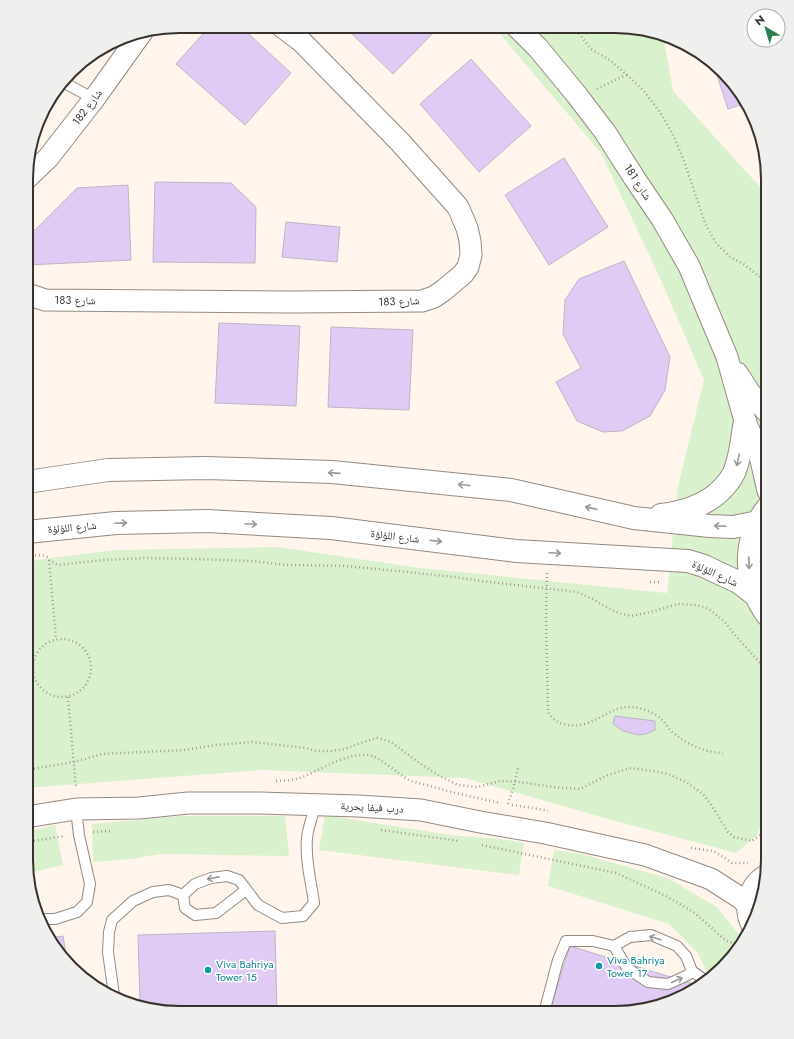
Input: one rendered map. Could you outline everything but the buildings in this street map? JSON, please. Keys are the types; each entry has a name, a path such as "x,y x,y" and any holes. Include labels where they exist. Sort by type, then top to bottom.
{"main road":[{"path":"634,518 678,513 699,506 714,497 726,485 735,472 745,421"},
{"path":"33,481 108,470 205,468 332,472 512,490 634,518 710,526 733,527 761,515"},
{"path":"761,519 752,539 748,558 754,594 760,606 761,616"},
{"name":"شارع اللؤلؤة","path":"33,531 116,523 207,521 331,528 516,551 688,561 704,566 740,583 754,594"}],"street":[{"name":"شارع 183","path":"33,296 45,300 284,302 422,301 434,297 463,274 468,267 471,255 470,241 467,228 458,207 400,142 307,46 290,33"},
{"name":"شارع 181","path":"523,33 538,48 605,132 662,219 689,266 727,357 745,421 761,460"},
{"name":"شارع 182","path":"33,172 48,158 94,99 137,39"},
{"name":"شارع 181","path":"727,357 750,393 761,405"},
{"name":"درب فيفا بحرية","path":"33,816 76,809 139,808 188,803 260,803 358,806 421,810 545,833 645,855 711,879 742,899 750,916"},
{"name":"درب فيفا بحرية","path":"711,879 732,880 760,877"},
{"path":"750,916 752,890 760,880"}],"lane":[{"path":"68,85 94,99"},
{"path":"183,895 195,884 211,878 228,876 239,880 258,905 282,918 304,916 314,903 312,885 307,865 307,838 315,805"},
{"path":"45,919 55,919 77,912 87,902 90,884 76,809"},
{"path":"113,991 108,952 109,932 112,920 133,900 153,892 169,890 183,895"},
{"path":"183,895 185,908 195,915 216,913 246,890"},
{"path":"546,1006 558,960 566,941 593,941 614,946 630,937 651,935 677,946 686,956 692,971 701,978"},
{"path":"614,946 627,968 648,982 668,984 688,975 692,971"}],"path":[{"path":"579,33 591,49 610,61 627,75 644,92 662,115 674,137 684,161 705,223 716,243 728,256 745,265 761,278"},
{"path":"581,101 594,91 627,75"},
{"path":"33,556 42,555 58,565 104,560 144,558 252,561 346,566 455,577 577,592 619,613 631,616 678,604 696,605 709,609 724,621 761,664"},
{"path":"49,560 56,638"},
{"path":"547,569 548,712 554,720 571,726 587,724 616,709 634,707 649,711 661,719 670,730 697,748 723,753"},
{"path":"650,582 664,582"},
{"path":"56,638 67,638 76,642 84,648 89,655 91,664 91,672 88,681 76,694 68,697 51,695 38,686 34,678 33,663 35,656 39,649 47,642 56,638"},
{"path":"68,697 74,762 76,809"},
{"path":"33,769 74,762 102,754 184,750 216,745 252,742 306,748 316,751 331,751 345,749 377,738 391,742 421,764 458,785 477,787 501,781 580,789 608,775 632,768 668,774 686,782 703,794 728,832 734,837 752,841 761,835"},
{"path":"508,804 518,768"},
{"path":"379,830 462,841"},
{"path":"33,841 114,831"},
{"path":"476,844 616,873 666,896 695,913 725,940 734,944"}],"green space":[{"path":"499,33 625,33 653,38 664,42 673,91 761,188 761,826 757,835 736,853 608,819 465,778 261,770 33,787 33,560 116,550 277,547 420,568 667,593 678,486 704,380 660,278 601,153"},
{"path":"325,815 450,835 501,839 524,843 519,875 319,850"},
{"path":"180,816 285,816 289,856 161,854 131,859 93,862 92,824"},
{"path":"55,825 63,865 33,872 33,830"},
{"path":"554,850 578,853 667,878 717,907 740,935 731,949 707,973 698,953 669,924 548,886"}],"place":[{"name":"Viva Bahriya Tower 17","path":"599,966"},
{"name":"Viva Bahriya Tower 15","path":"208,970"}]}
